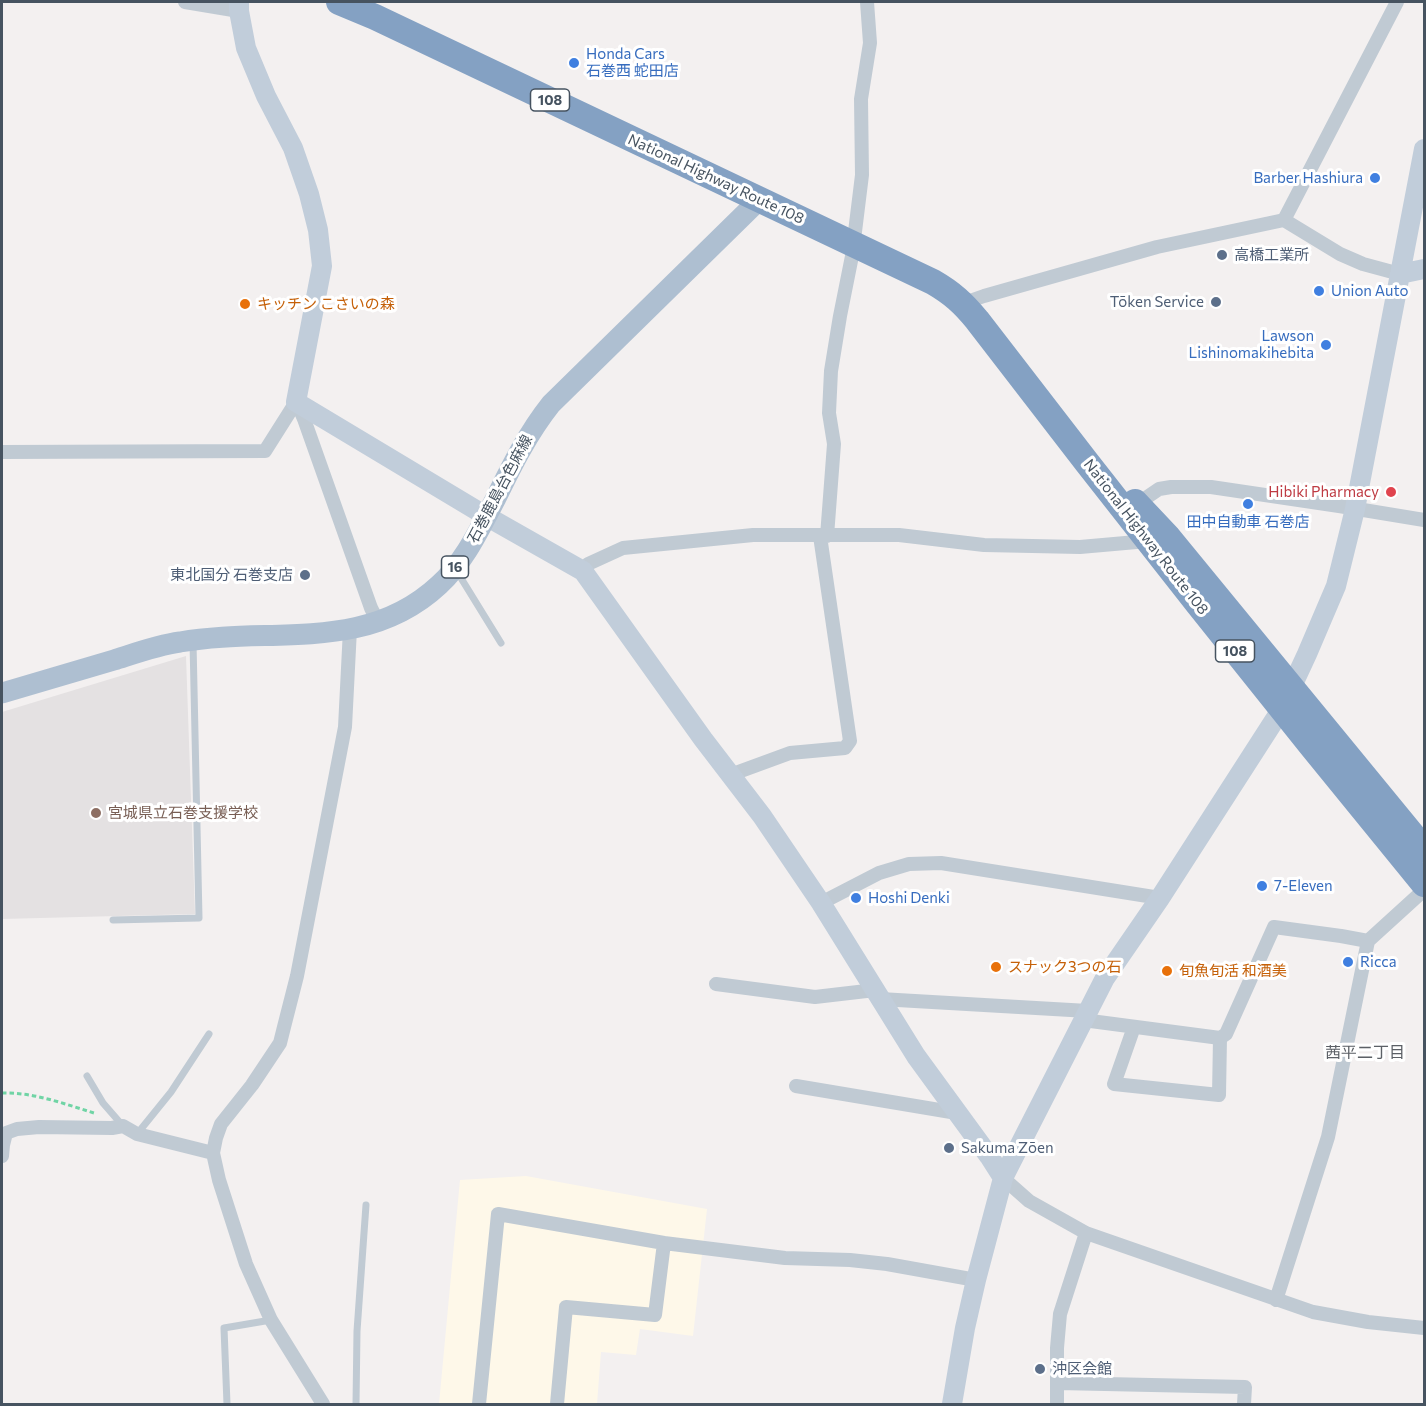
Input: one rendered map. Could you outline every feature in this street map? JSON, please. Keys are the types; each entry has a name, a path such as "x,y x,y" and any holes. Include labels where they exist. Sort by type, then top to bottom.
{"highway":[{"name":"National Highway Route 108","path":"339,2 933,282 964,303 1281,710 1425,884"},
{"name":"National Highway Route 108","path":"1049,414 1168,537 1425,849"}],"main road":[{"name":"石巻鹿島台色麻線","path":"2,693 193,639 307,634 351,629 378,622 412,607 441,584 463,558 517,456 550,404 759,200"}],"street":[{"path":"2,452 265,451 296,402 322,266 318,230 309,194 293,148 266,96 246,48 239,6 185,2"},
{"path":"730,775 790,753 845,748 850,741 823,536 834,444 829,413 831,371 854,245 862,175 861,99 870,43 867,2"},
{"path":"1284,220 1397,2"},
{"path":"952,1404 965,1328 1003,1178 1105,978 1160,898 1281,710 1336,586 1355,509 1425,149"},
{"path":"964,303 1157,247 1284,220 1340,254 1363,264 1400,274 1425,269"},
{"path":"296,402 486,516 583,571 703,739 762,816 821,903 916,1056 1003,1178 1029,1201 1086,1233 1313,1312 1368,1322 1425,1328"},
{"path":"296,402 378,622"},
{"path":"1137,504 1159,489 1211,488 1250,492 1425,520"},
{"path":"583,571 588,564 623,548 753,535 899,535 984,545 1080,547 1148,541"},
{"path":"323,1404 271,1320 246,1264 213,1154 221,1124 252,1085 280,1042 284,1027 297,976 345,727 351,629"},
{"path":"821,903 879,873 909,864 941,863 1160,898"},
{"path":"1276,1300 1328,1137 1368,941 1425,890"},
{"path":"716,984 816,997 878,994 1086,1016 1134,1027 1220,1038 1226,1034 1275,927 1368,941"},
{"path":"1134,1027 1114,1084 1219,1095 1220,1038"},
{"path":"796,1086 957,1113"},
{"path":"2,1156 6,1133 17,1129 123,1126 137,1134 213,1154"},
{"path":"479,1404 498,1214 664,1244 785,1258 850,1260 887,1264 976,1280"},
{"path":"1057,1404 1057,1348 1060,1314 1086,1233"},
{"path":"557,1404 566,1306 655,1316 664,1244"},
{"path":"1058,1383 1245,1387 1244,1404"}],"lane":[{"path":"454,568 501,643"},
{"path":"113,920 199,918 193,639"},
{"path":"137,1134 171,1092 209,1034"},
{"path":"87,1076 103,1103 123,1126"},
{"path":"356,1404 357,1331 366,1204"},
{"path":"227,1404 225,1328 271,1320"}],"path":[{"path":"2,1093 25,1094 96,1113"}],"shaded area":[{"name":"宮城県立石巻支援学校","path":"186,656 195,914 2,919 2,712"},
{"path":"526,1176 707,1209 693,1336 640,1329 636,1355 601,1352 597,1404 439,1404 460,1180"}],"place":[{"name":"Honda Cars 石巻西 蛇田店","path":"574,63"},
{"name":"Barber Hashiura","path":"1375,178"},
{"name":"高橋工業所","path":"1222,255"},
{"name":"Union Auto","path":"1319,291"},
{"name":"Tōken Service","path":"1216,302"},
{"name":"キッチン こさいの森","path":"245,304"},
{"name":"Lawson Lishinomakihebita","path":"1326,345"},
{"name":"Hibiki Pharmacy","path":"1391,492"},
{"name":"田中自動車 石巻店","path":"1248,504"},
{"name":"東北国分 石巻支店","path":"305,575"},
{"name":"宮城県立石巻支援学校","path":"96,813"},
{"name":"7-Eleven","path":"1262,886"},
{"name":"Hoshi Denki","path":"856,898"},
{"name":"Ricca","path":"1348,962"},
{"name":"スナック3つの石","path":"996,967"},
{"name":"旬魚旬活 和酒美","path":"1167,971"},
{"name":"Sakuma Zōen","path":"949,1148"},
{"name":"沖区会館","path":"1040,1369"}],"district":[{"name":"茜平二丁目","path":"1365,1053"}]}
